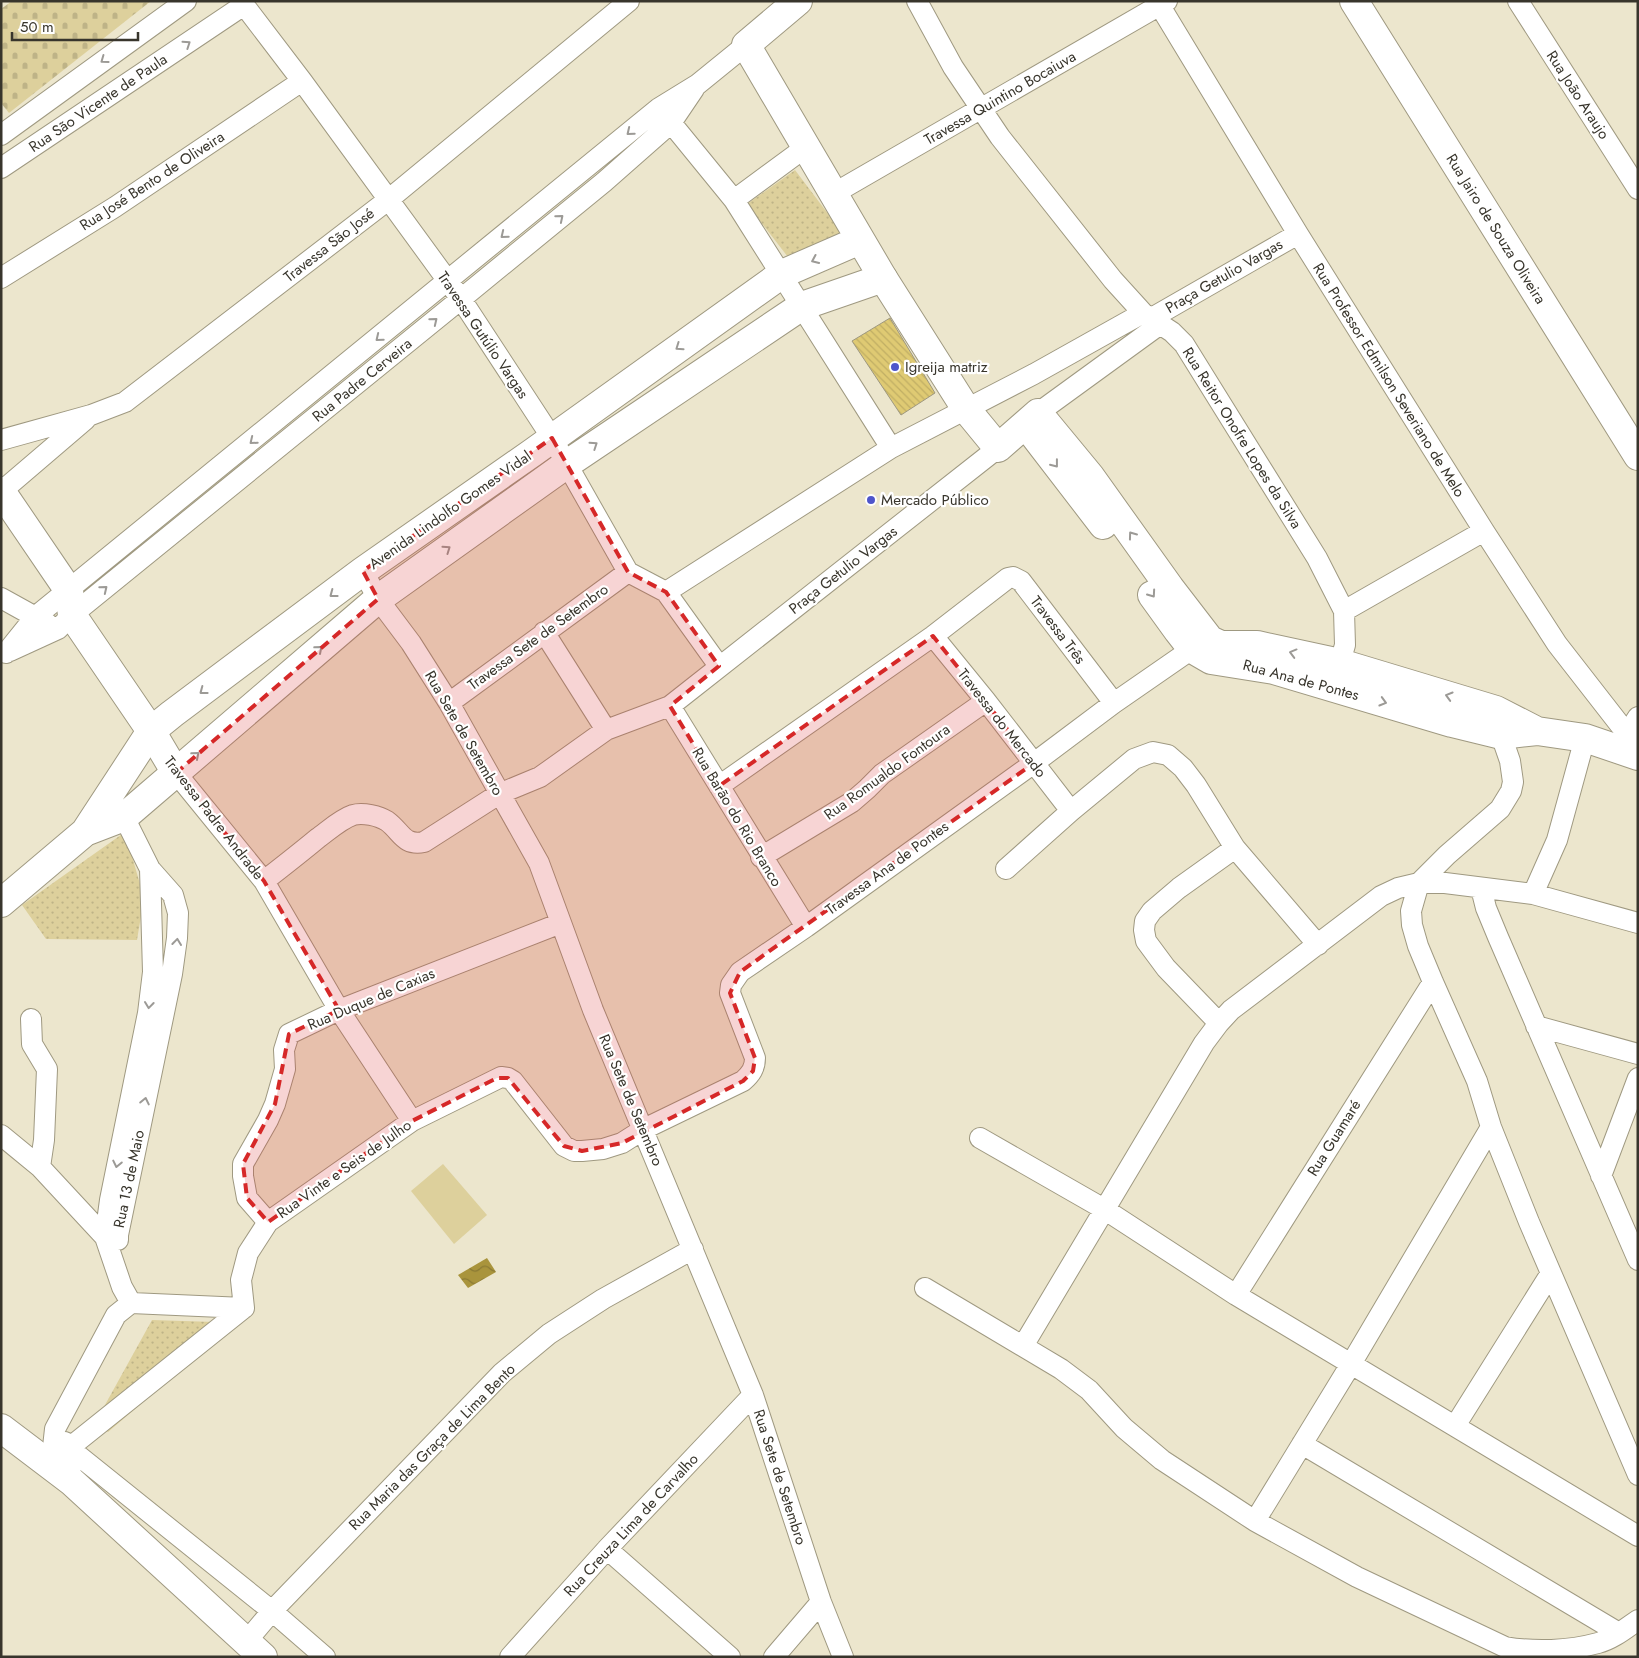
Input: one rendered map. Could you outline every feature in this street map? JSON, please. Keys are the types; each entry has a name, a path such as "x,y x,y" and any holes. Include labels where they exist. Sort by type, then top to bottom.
{"main road":[{"name":"Rua Padre Cerveira","path":"746,46 798,1"},
{"name":"Rua Jairo de Souza Oliveira","path":"1354,1 1638,456"},
{"path":"746,46 883,278 966,409 998,448"},
{"name":"Avenida Lindolfo Gomes Vidal","path":"1,903 85,832 151,731 364,571 782,274 860,240"},
{"name":"Avenida Lindolfo Gomes Vidal","path":"85,832 124,817 378,598 567,464 802,306 883,278"},
{"path":"1032,419 1090,476 1199,643"},
{"name":"Praça Getulio Vargas","path":"998,448 1032,419"},
{"name":"Travessa Padre Andrade","path":"1,491 66,612 151,731 176,773"},
{"name":"Rua Ana de Pontes","path":"1199,643 1257,645 1336,675 1499,722 1537,731 1634,746"},
{"path":"1,1428 64,1465 254,1650"}],"street":[{"name":"Rua São Vicente de Paula","path":"1,135 186,1"},
{"name":"Travessa São José","path":"1,440 91,415 125,402 147,387 388,200 629,1"},
{"name":"Rua Reitor Onofre Lopes da Silva","path":"917,1 953,67 1000,137 1113,280 1151,319 1184,344 1317,558 1344,611 1345,645 1336,675"},
{"name":"Rua João Araujo","path":"1518,1 1638,189"},
{"name":"Rua São Vicente de Paula","path":"1,168 243,3"},
{"name":"Travessa Gutúlio Vargas","path":"243,3 461,299 552,438 628,572"},
{"name":"Travessa Quintino Bocaiuva","path":"833,194 981,110 1161,3"},
{"name":"Rua Professor Edmilson Severiano de Melo","path":"1161,3 1298,234 1484,531 1557,644 1634,746"},
{"name":"Rua Padre Cerveira","path":"4,655 66,612 461,299 604,182 665,115 698,84 746,46"},
{"name":"Rua José Bento de Oliveira","path":"1,278 115,207 302,81"},
{"name":"Rua Padre Cerveira","path":"4,655 35,617 66,612 448,282 665,115"},
{"path":"665,115 734,200 891,448"},
{"path":"734,200 806,147"},
{"name":"Praça Getulio Vargas","path":"666,592 891,448 1034,374 1151,319 1298,234"},
{"name":"Praça Getulio Vargas","path":"1032,419 1151,319"},
{"path":"1,491 91,415"},
{"name":"Praça Getulio Vargas","path":"264,881 335,825 353,815 361,814 384,819 407,842 424,842 499,794 540,777 606,730 670,706 998,448"},
{"path":"1344,611 1484,531"},
{"name":"Rua Sete de Setembro","path":"364,571 378,598 411,643 449,702 538,863 593,1010 652,1126 693,1249 753,1395 821,1602 843,1657"},
{"path":"628,572 666,592 719,666"},
{"name":"Travessa Sete de Setembro","path":"449,702 628,572"},
{"name":"Travessa Três","path":"933,636 1008,578 1014,576 1021,581 1114,703"},
{"path":"1,598 35,617 66,612"},
{"path":"544,632 606,730"},
{"path":"719,786 933,636"},
{"name":"Travessa do Mercado","path":"933,636 1071,810"},
{"name":"Travessa Ana de Pontes","path":"652,1126 748,1076 755,1065 755,1058 730,993 731,985 740,972 806,927 1199,643"},
{"name":"Rua Romualdo Fontoura","path":"761,857 852,802 882,774 986,701"},
{"name":"Rua Barão do Rio Branco","path":"670,706 761,857 806,927"},
{"path":"1634,746 1638,717"},
{"path":"1499,722 1510,761 1513,782 1511,791 1500,809 1447,854 1419,883 1411,911 1412,926 1418,946 1477,1082 1491,1127 1529,1222 1638,1475"},
{"path":"1533,894 1557,840 1585,738"},
{"path":"1006,869 1071,810 1134,760 1153,752 1168,755 1183,768 1196,785 1234,848 1318,945"},
{"name":"Travessa Padre Andrade","path":"176,773 264,881 339,1010 412,1121"},
{"name":"Rua 13 de Maio","path":"124,817 150,869 162,973 148,1013 110,1200 112,1236 127,1295"},
{"path":"1219,1023 1166,968 1146,941 1144,930 1145,921 1152,911 1179,888 1234,848"},
{"path":"1023,1346 1204,1043 1219,1023 1231,1010 1381,896 1398,888 1419,883 1445,883 1533,894 1638,924"},
{"path":"1481,888 1486,908 1601,1176 1629,1226 1638,1260"},
{"name":"Rua Duque de Caxias","path":"268,1222 247,1198 243,1164 275,1104 284,1069 284,1050 288,1034 339,1010 561,923"},
{"name":"Rua Guamaré","path":"1236,1295 1433,982"},
{"path":"30,1019 32,1044 46,1069 44,1140 40,1167"},
{"path":"1536,1026 1638,1054"},
{"name":"Rua Vinte e Seis de Julho","path":"244,1308 241,1280 248,1253 268,1222 412,1121 496,1078 505,1077 512,1081 568,1149 582,1151 602,1149 622,1143 652,1126"},
{"path":"1601,1176 1638,1078"},
{"path":"1255,1520 1351,1364 1491,1127"},
{"path":"1,1135 40,1167 112,1236"},
{"path":"980,1138 1104,1209 1236,1295 1638,1536"},
{"name":"Rua Maria das Graça de Lima Bento","path":"254,1650 272,1611 502,1373 549,1334 596,1304 693,1249"},
{"path":"1455,1426 1551,1273"},
{"path":"925,1288 1061,1369 1089,1390 1124,1428 1162,1460 1255,1520 1357,1577 1505,1647 1520,1650 1548,1650 1599,1643 1619,1633 1638,1620"},
{"path":"244,1308 127,1295 55,1429 64,1465 272,1611 325,1657"},
{"path":"64,1465 244,1308"},
{"name":"Rua Creuza Lima de Carvalho","path":"521,1653 608,1549 753,1395"},
{"path":"1302,1444 1619,1633"},
{"path":"608,1549 730,1657"},
{"path":"774,1657 821,1602"}],"highlighted area":[{"path":"552,438 628,572 666,592 719,666 670,706 719,786 933,636 1034,763 740,972 730,993 755,1058 753,1071 743,1081 622,1143 582,1151 564,1146 508,1078 497,1078 412,1121 268,1222 247,1198 243,1164 275,1104 289,1034 339,1010 264,881 176,773 378,599 363,571"}],"green space":[{"path":"12,1 151,1 9,113 1,103 1,9"},
{"path":"795,170 844,235 798,270 747,204"},
{"path":"125,832 144,898 137,940 46,939 22,905"},
{"path":"443,1164 487,1215 454,1244 411,1191"},
{"path":"152,1320 215,1322 218,1338 108,1432 95,1423"}],"water":[{"path":"487,1258 496,1272 468,1288 458,1275"}],"building":[{"name":"Igreija matriz","path":"890,318 935,393 901,415 852,341"}],"place":[{"name":"Igreija matriz","path":"895,367"},
{"name":"Mercado Público","path":"871,500"}]}
